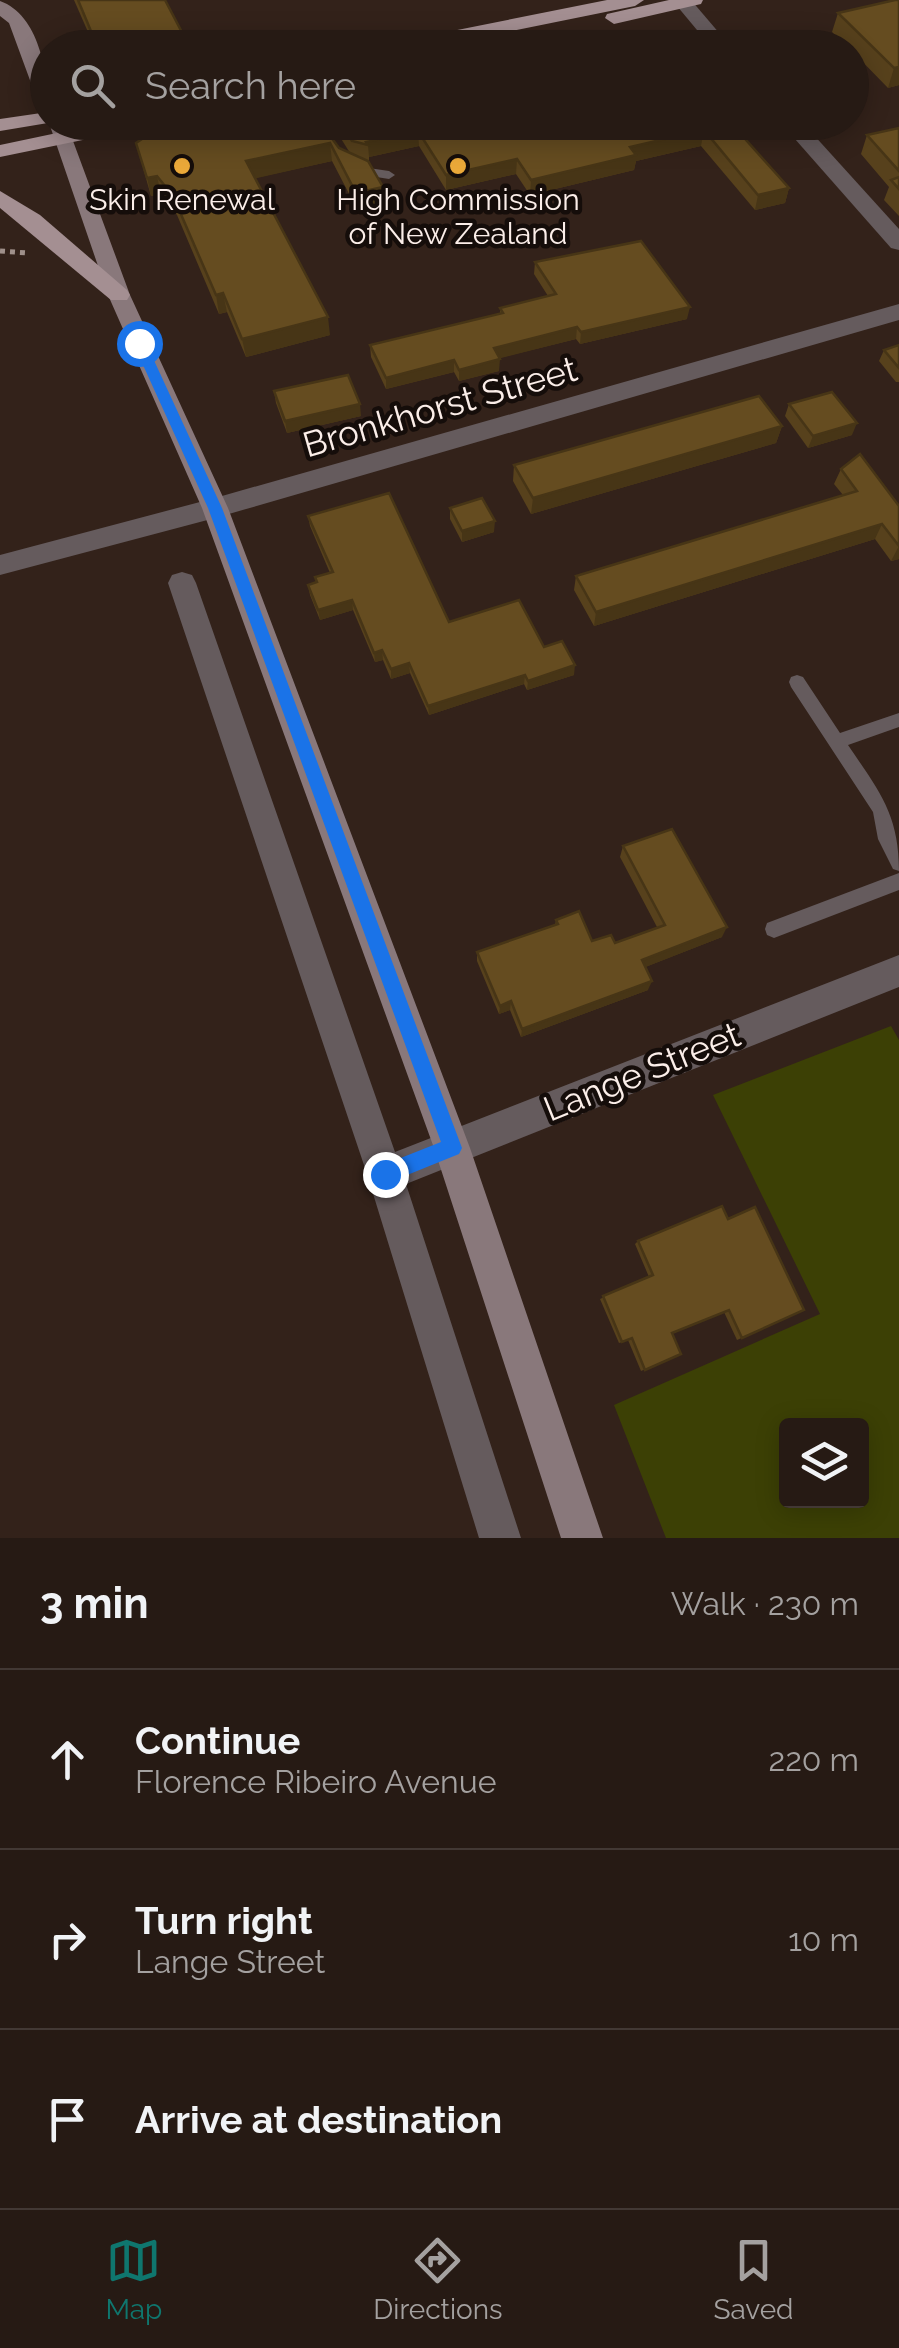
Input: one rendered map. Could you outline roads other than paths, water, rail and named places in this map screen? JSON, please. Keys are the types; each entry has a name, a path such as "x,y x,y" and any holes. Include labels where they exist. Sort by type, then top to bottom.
{"main road":[{"path":"486,30 635,0"},
{"path":"556,30 686,1"},
{"path":"0,6 20,10 30,43"},
{"path":"0,125 30,121"},
{"path":"0,151 34,140"},
{"path":"62,140 120,296 215,508 452,1148 582,1538"},
{"path":"0,198 49,233 69,255 120,296"}],"street":[{"path":"686,1 709,30"},
{"path":"806,140 899,243"},
{"name":"Bronkhorst Street","path":"0,566 899,312"},
{"path":"182,583 385,1174 500,1538"},
{"name":"Lange Street","path":"385,1174 899,971"}],"lane":[{"path":"344,164 353,170 389,175"},
{"path":"798,682 881,810 899,863"},
{"path":"836,742 899,720"},
{"path":"774,929 899,881"}],"place":[{"name":"Skin Renewal","path":"182,166"},
{"name":"High Commission of New Zealand","path":"458,166"}]}
